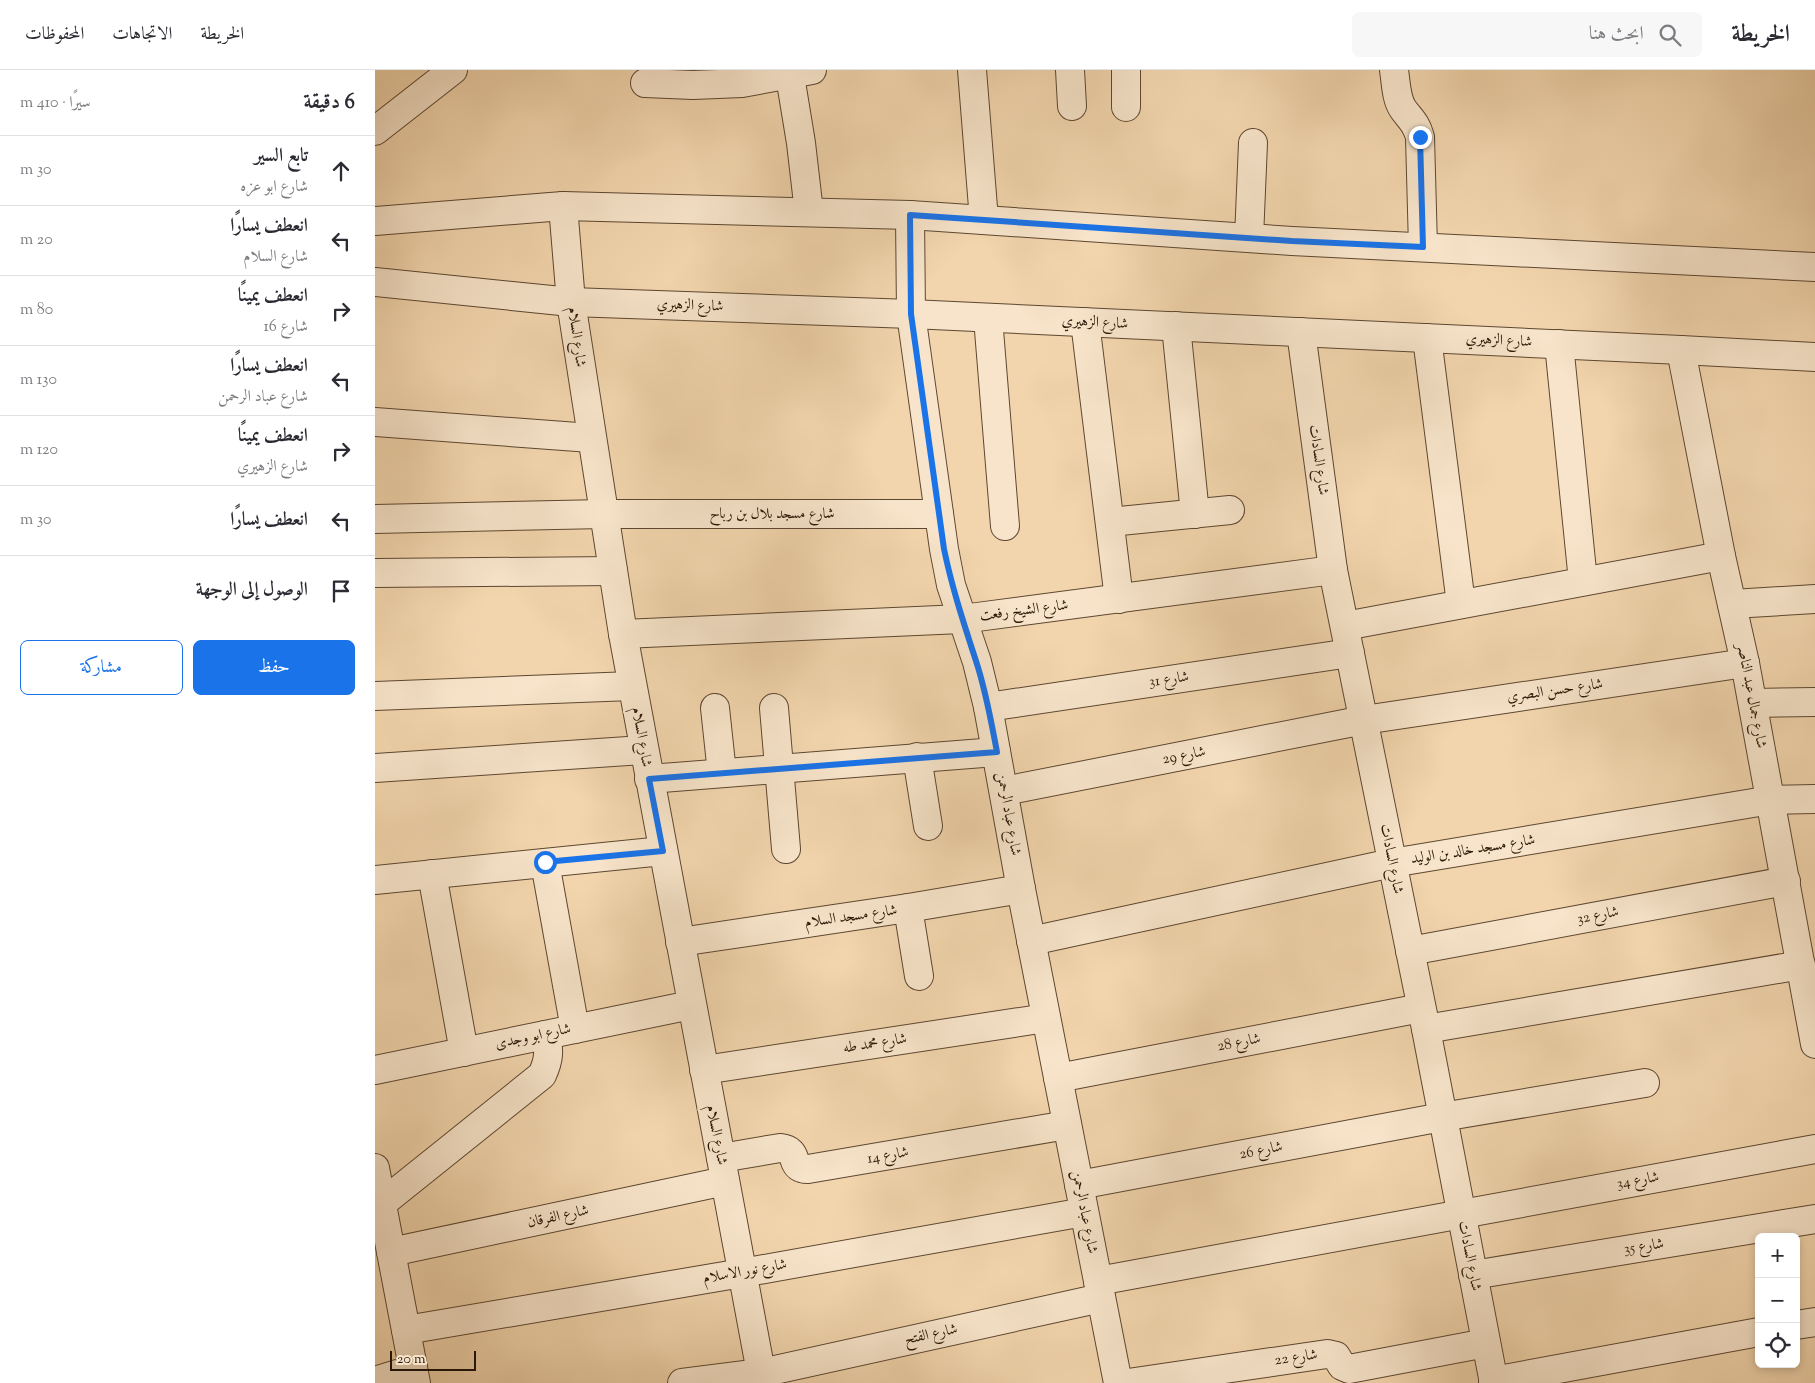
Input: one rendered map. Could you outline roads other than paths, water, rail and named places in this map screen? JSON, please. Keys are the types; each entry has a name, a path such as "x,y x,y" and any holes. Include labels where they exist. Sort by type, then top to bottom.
{"street":[{"path":"375,131 453,70"},
{"path":"972,70 984,220"},
{"path":"1070,70 1072,106"},
{"path":"1126,70 1126,107"},
{"path":"1394,70 1399,101 1417,126 1420,137 1423,247"},
{"path":"645,83 693,86 742,83 797,72 801,143 809,212"},
{"path":"1249,238 1253,143"},
{"path":"375,221 563,206 910,215 1249,238 1815,267"},
{"name":"شارع السلام","path":"563,206 571,302 623,634 643,750 762,1378"},
{"name":"شارع عباد الرحمن","path":"910,215 911,314 944,549 949,576 977,662 988,707 1021,889 1118,1383"},
{"name":"شارع الزهيري","path":"375,282 571,302 911,314 1559,344 1815,358"},
{"path":"988,318 1005,526"},
{"path":"1085,322 1119,599"},
{"path":"1176,326 1195,514"},
{"name":"شارع السادات","path":"1301,332 1333,570 1410,951 1493,1382"},
{"path":"1427,338 1461,604"},
{"path":"1559,344 1583,581"},
{"name":"شارع جمال عبد الناصر","path":"1681,350 1721,556 1753,702 1785,881 1805,926 1801,966 1815,1044"},
{"path":"375,422 591,438"},
{"path":"1110,522 1230,510"},
{"name":"شارع مسجد بلال بن رباح","path":"375,519 604,514 939,514"},
{"path":"1345,626 1721,556"},
{"name":"شارع الشيخ رفعت","path":"623,634 962,619 1333,570"},
{"path":"375,573 613,571"},
{"path":"1733,604 1815,600"},
{"name":"شارع 31","path":"988,707 1350,652"},
{"name":"شارع حسن البصري","path":"1364,720 1745,663"},
{"path":"375,696 632,686"},
{"path":"1753,702 1815,702"},
{"path":"715,708 722,773"},
{"path":"774,708 787,849"},
{"name":"شارع 29","path":"1003,792 1364,720"},
{"path":"375,768 643,750"},
{"path":"649,779 997,752"},
{"path":"917,757 928,826"},
{"name":"شارع مسجد خالد بن الوليد","path":"1031,941 1392,863 1771,800 1815,799"},
{"path":"375,880 663,851"},
{"path":"545,862 575,1028"},
{"path":"432,874 464,1052"},
{"name":"شارع 32","path":"1410,951 1785,881"},
{"name":"شارع مسجد السلام","path":"680,942 1021,889"},
{"path":"908,908 919,976"},
{"name":"شارع 28","path":"1058,1078 1423,1018 1801,966"},
{"name":"شارع ابو وجدى","path":"375,1070 691,1005"},
{"name":"شارع محمد طه","path":"704,1070 1046,1018"},
{"path":"378,1206 542,1074 548,1062 549,1048 545,1035"},
{"name":"شارع 26","path":"1079,1185 1442,1117 1645,1083"},
{"name":"شارع 14","path":"723,1169 780,1148 787,1148 792,1152 795,1164 808,1169 1067,1125"},
{"name":"شارع 34","path":"1099,1290 1461,1213 1815,1149"},
{"path":"375,1168 378,1206 391,1252 415,1376 375,1381"},
{"name":"شارع الفرقان","path":"391,1252 723,1169"},
{"name":"شارع نور الاسلام","path":"406,1330 1084,1212"},
{"name":"شارع 35","path":"1473,1274 1815,1219"},
{"name":"شارع الفتح","path":"682,1383 762,1378 1099,1290"},
{"path":"1800,1324 1815,1322"},
{"path":"1493,1382 1755,1333"},
{"name":"شارع 22","path":"1128,1383 1327,1354 1336,1356 1342,1366 1349,1369 1486,1343"}]}
